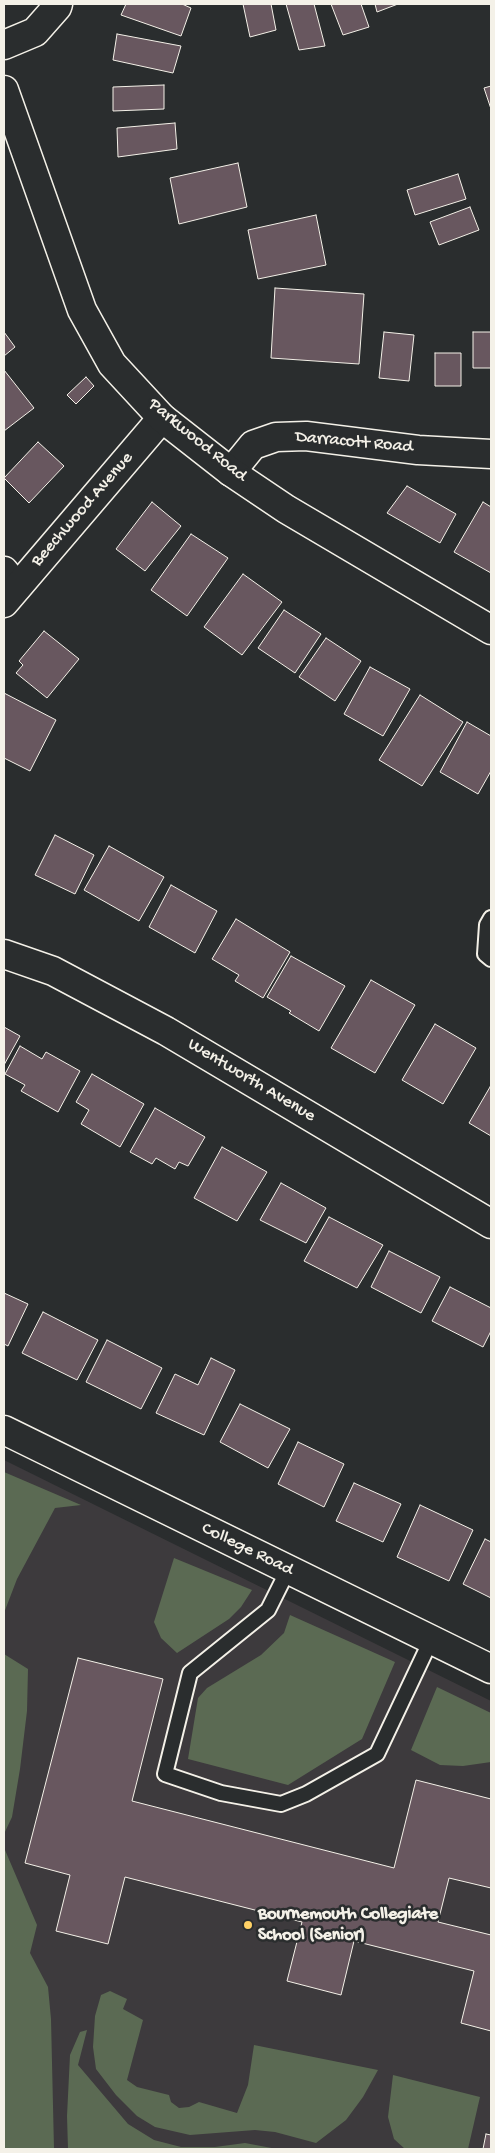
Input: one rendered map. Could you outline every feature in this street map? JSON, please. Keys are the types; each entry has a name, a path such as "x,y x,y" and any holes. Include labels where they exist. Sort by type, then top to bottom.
{"street":[{"path":"4,45 35,32 57,8 58,4"},
{"name":"Parkwood Road","path":"4,90 82,310 112,364 162,418 231,472 286,509 491,630"},
{"name":"Beechwood Avenue","path":"8,587 162,418"},
{"name":"Darracott Road","path":"231,472 253,445 276,437 306,436 418,450 491,454"},
{"name":"Wentworth Avenue","path":"4,954 54,972 166,1031 491,1224"},
{"name":"College Road","path":"4,1430 491,1669"}],"lane":[{"path":"491,918 487,925 485,954 491,959"},
{"path":"288,1570 268,1610 190,1673 165,1774 221,1793 281,1804 306,1794 377,1754 431,1640"}],"shaded area":[{"name":"Bournemouth Collegiate School (Senior)","path":"4,1460 491,1701 491,2149 4,2149"}],"green space":[{"path":"4,1472 81,1505 55,1508 17,1579 4,1613"},
{"path":"174,1558 252,1590 241,1607 229,1619 177,1653 161,1638 154,1622"},
{"path":"290,1615 395,1662 362,1739 288,1785 188,1759 198,1698 207,1688 261,1655 284,1633"},
{"path":"4,1654 28,1669 27,1711 20,1769 12,1817 4,1834"},
{"path":"437,1687 491,1713 491,1762 463,1766 440,1765 411,1750"},
{"path":"4,1834 5,1850 37,1925 30,1953 48,1987 51,2019 54,2149 4,2149"},
{"path":"110,1991 127,1999 123,2009 143,2020 127,2080 137,2087 169,2095 171,2102 179,2108 189,2107 199,2102 237,2113 248,2085 254,2045 378,2070 363,2097 346,2120 316,2143 275,2132 255,2130 190,2135 155,2127 137,2116 116,2095 96,2069 93,2047 95,2016 101,1995"},
{"path":"87,2030 78,2065 128,2124 154,2140 181,2147 215,2147 245,2143 277,2149 68,2149 67,2116 70,2055 80,2032"},
{"path":"393,2075 480,2097 468,2149 405,2149 394,2139 388,2117"}],"building":[{"path":"126,4 182,4 191,8 181,36 121,15"},
{"path":"243,4 271,4 276,30 250,37"},
{"path":"286,4 314,4 325,46 299,50"},
{"path":"331,4 361,4 369,27 343,35"},
{"path":"375,4 398,4 377,12"},
{"path":"117,34 181,46 173,73 113,60"},
{"path":"164,85 164,109 113,111 113,87"},
{"path":"491,86 491,109 484,88"},
{"path":"175,123 177,149 118,157 117,128"},
{"path":"238,163 247,207 179,224 170,178"},
{"path":"458,174 466,199 415,215 407,190"},
{"path":"470,207 479,230 439,245 430,222"},
{"path":"316,215 326,265 258,279 248,230"},
{"path":"275,288 364,294 359,364 271,358"},
{"path":"4,332 15,347 4,356"},
{"path":"384,332 414,335 409,381 379,378"},
{"path":"473,332 491,332 491,368 473,368"},
{"path":"435,353 461,353 461,386 435,386"},
{"path":"4,370 34,408 4,431"},
{"path":"86,377 94,386 76,404 67,395"},
{"path":"38,442 64,466 29,503 4,478"},
{"path":"407,486 456,514 440,543 387,513"},
{"path":"152,502 181,526 145,571 116,549"},
{"path":"483,502 491,507 491,573 454,552"},
{"path":"191,534 228,558 187,616 151,590"},
{"path":"243,574 282,602 242,655 204,627"},
{"path":"284,610 321,634 295,673 258,648"},
{"path":"44,631 79,659 47,698 16,673 23,665 19,661"},
{"path":"326,638 361,661 335,701 299,677"},
{"path":"370,667 410,689 383,736 344,714"},
{"path":"4,693 56,720 30,771 4,758"},
{"path":"420,695 463,722 422,786 379,760"},
{"path":"467,722 491,736 491,771 478,794 440,772"},
{"path":"55,835 94,855 75,894 35,875"},
{"path":"109,846 164,877 139,921 84,890"},
{"path":"171,885 217,911 195,953 149,927"},
{"path":"236,919 290,952 263,998 235,981 239,975 212,959"},
{"path":"291,956 345,986 319,1031 267,997"},
{"path":"371,980 415,1005 375,1073 331,1048"},
{"path":"435,1024 476,1048 443,1104 402,1080"},
{"path":"4,1027 20,1036 4,1065"},
{"path":"20,1046 42,1059 46,1052 80,1071 58,1112 21,1091 25,1085 5,1074"},
{"path":"92,1074 144,1104 120,1147 81,1124 89,1110 76,1102"},
{"path":"491,1088 491,1136 469,1123"},
{"path":"155,1108 205,1137 188,1166 179,1162 175,1169 156,1158 152,1164 130,1152"},
{"path":"222,1147 267,1172 237,1221 194,1198"},
{"path":"281,1183 326,1208 306,1243 260,1220"},
{"path":"329,1217 383,1245 357,1288 304,1261"},
{"path":"389,1251 440,1277 421,1313 371,1287"},
{"path":"450,1287 491,1308 491,1331 483,1347 432,1321"},
{"path":"4,1293 28,1304 8,1346 4,1344"},
{"path":"43,1312 98,1340 77,1380 22,1353"},
{"path":"107,1340 162,1368 141,1409 86,1382"},
{"path":"211,1358 235,1370 204,1435 156,1413 175,1374 198,1385"},
{"path":"240,1404 290,1429 268,1468 220,1442"},
{"path":"298,1442 344,1464 324,1507 278,1484"},
{"path":"354,1483 401,1504 383,1542 336,1521"},
{"path":"420,1505 473,1530 449,1581 397,1557"},
{"path":"485,1539 491,1542 491,1598 463,1584"},
{"path":"78,1658 163,1679 132,1801 394,1868 416,1780 491,1799 491,1888 449,1878 438,1922 491,1935 491,2031 461,2023 474,1971 354,1941 341,1995 287,1981 302,1922 125,1877 108,1944 56,1931 70,1875 25,1863"},
{"path":"486,2134 491,2135 491,2149 483,2149"}],"place":[{"name":"Bournemouth Collegiate School (Senior)","path":"248,1925"}]}
